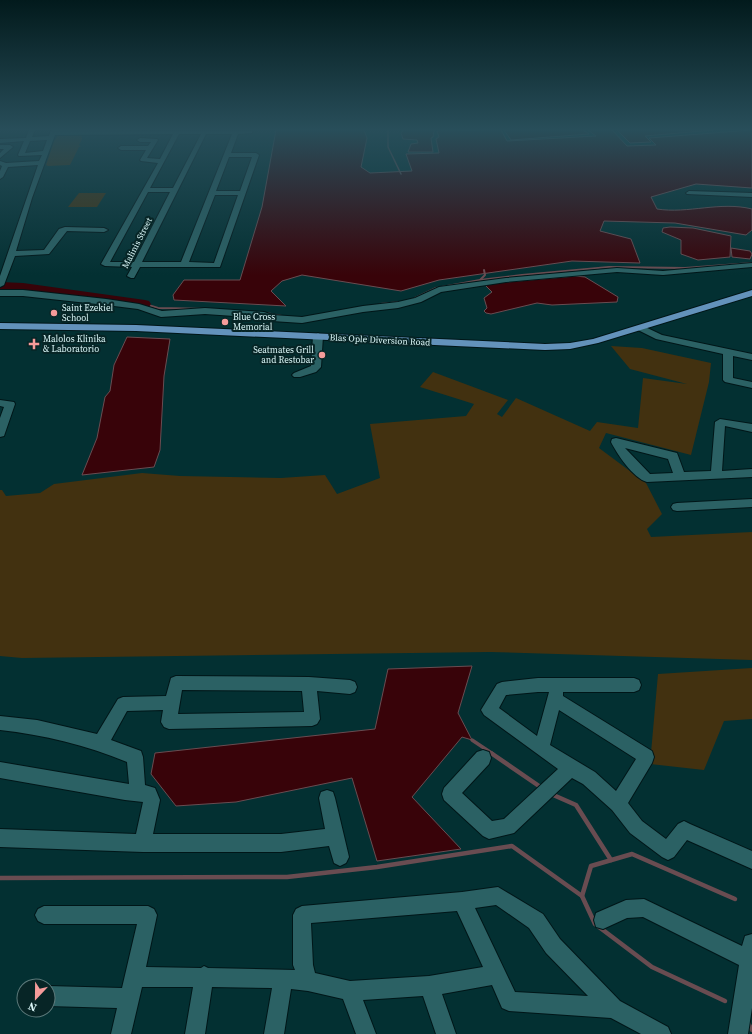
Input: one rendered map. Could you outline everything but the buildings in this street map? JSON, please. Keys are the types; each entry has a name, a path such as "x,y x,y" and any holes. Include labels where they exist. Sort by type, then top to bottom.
{"main road":[{"name":"Blas Ople Diversion Road","path":"0,326 52,326 318,336 545,347 570,346 595,341 641,328 752,293"}],"street":[{"path":"1,282 37,178"},
{"path":"152,178 105,264 217,264 248,178"},
{"name":"Malinis Street","path":"131,276 181,178"},
{"path":"184,264 218,178"},
{"path":"146,190 175,190"},
{"path":"212,193 243,193"},
{"path":"689,194 752,195"},
{"path":"11,254 46,252 62,231 66,229 104,230"},
{"path":"0,293 23,293 106,302 139,307 161,314 205,311 264,315 272,318 287,320 302,320 363,309 398,305 418,300 439,290 478,283 617,270 664,273 752,265"},
{"path":"641,328 659,337 752,357"},
{"path":"297,374 313,370 316,366 318,336"},
{"path":"728,352 728,380 752,385"},
{"path":"0,403 10,404 0,433"},
{"path":"716,474 720,422 752,428"},
{"path":"680,476 673,456 616,442 620,451 629,462 647,478 752,473"},
{"path":"678,507 752,503"},
{"path":"309,684 312,719 169,722 176,683 309,684 350,687"},
{"path":"618,804 646,757 556,692 538,685 502,689 489,710 541,748 571,768 590,778 618,804 636,827 668,851 684,830 752,860"},
{"path":"556,692 634,685"},
{"path":"541,748 556,692"},
{"path":"101,743 123,704 172,703"},
{"path":"0,723 37,727 101,743 135,757 138,794"},
{"path":"483,758 450,794 489,830 508,827 571,768"},
{"path":"0,770 138,794 149,794 152,800 143,843"},
{"path":"327,798 340,857"},
{"path":"0,838 143,843 281,843 336,837"},
{"path":"308,981 303,965 302,915 462,901 498,896 536,921 553,946 613,1008 661,1034"},
{"path":"462,901 509,1001 613,1008"},
{"path":"603,920 626,909 644,908 751,951 738,1034"},
{"path":"44,915 148,915 121,1034"},
{"path":"134,977 204,976 283,978 308,981 350,991 429,986 496,976"},
{"path":"195,1034 204,976"},
{"path":"274,1034 283,978"},
{"path":"429,986 446,1034"},
{"path":"350,991 366,1034"},
{"path":"56,996 129,998"}],"shaded area":[{"path":"267,178 752,178 752,188 696,184 651,197 657,209 680,210 728,206 752,209 752,230 746,235 675,223 604,221 600,231 631,239 640,263 572,261 439,280 401,291 302,275 282,281 271,291 286,306 174,300 173,295 184,280 240,280 262,207"},
{"path":"79,193 106,193 97,207 68,207"},
{"path":"663,228 693,228 731,236 730,257 698,260 681,254 681,240 662,232"},
{"path":"731,248 750,251 752,254 750,259 732,257"},
{"path":"575,276 585,277 618,297 617,302 552,305 537,303 491,314 484,311 487,308 484,298 492,292 484,284"},
{"path":"127,337 170,339 164,376 160,450 154,467 82,475 97,438 105,397 110,391 114,365"},
{"path":"611,346 642,348 711,363 709,382 691,455 606,433 599,448 646,483 662,514 647,529 651,537 752,532 752,660 490,652 22,658 0,656 0,490 2,490 6,496 40,493 54,484 142,473 180,476 281,478 325,475 337,494 380,478 370,424 466,416 474,404 420,387 433,372 508,400 497,414 502,417 516,398 590,431 597,422 638,428 643,378 687,384 630,369"},
{"path":"472,666 458,713 472,740 462,737 412,797 461,849 377,861 352,778 236,802 176,806 151,774 155,753 375,729 388,669"},
{"path":"752,668 752,719 724,721 704,770 650,764 658,674"}],"waterway":[{"path":"480,280 609,267 685,268 752,263"},
{"path":"480,280 485,275 484,270"},
{"path":"415,298 436,288 480,280"},
{"path":"0,286 23,287 145,304"},
{"path":"380,304 400,302"},
{"path":"145,304 158,308 213,309"},
{"path":"266,313 282,316"},
{"path":"472,740 493,754"},
{"path":"491,753 539,786"},
{"path":"551,794 576,805 611,860"},
{"path":"0,878 287,877 377,867 512,846 582,896"},
{"path":"582,896 591,866 632,854 735,899"},
{"path":"582,896 595,924 652,967 725,1001"},
{"path":"748,1023 752,1030"}],"place":[{"name":"Saint Ezekiel School","path":"54,313"},
{"name":"Blue Cross Memorial","path":"225,322"},
{"name":"Malolos Klinika & Laboratorio","path":"34,344"},
{"name":"Seatmates Grill and Restobar","path":"322,355"}]}
